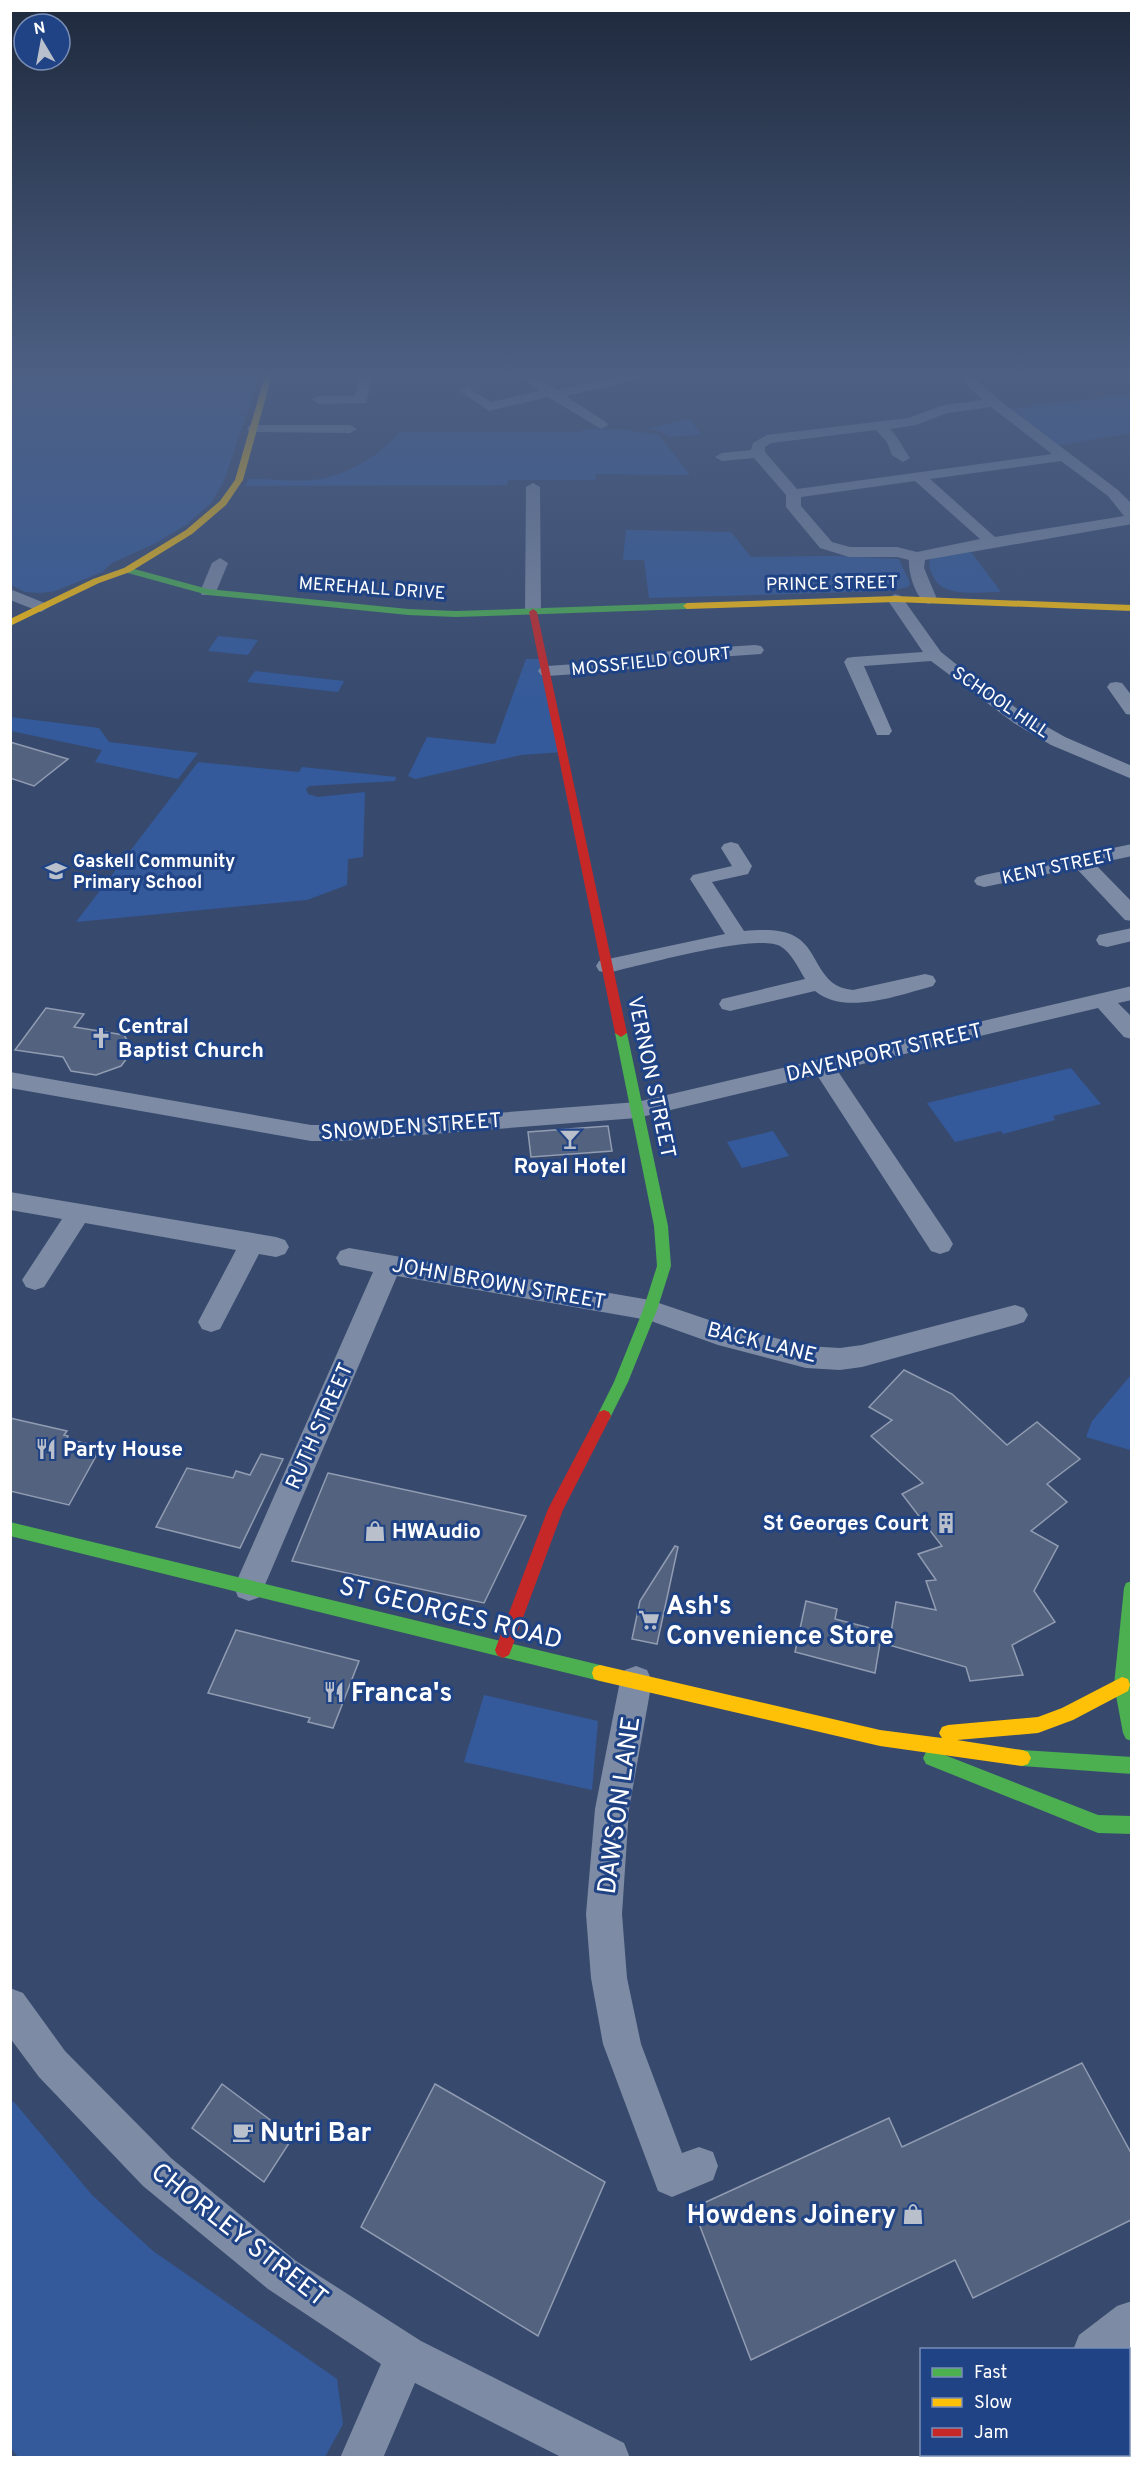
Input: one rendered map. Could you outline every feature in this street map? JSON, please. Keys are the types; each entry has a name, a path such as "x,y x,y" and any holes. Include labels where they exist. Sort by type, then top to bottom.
{"street":[{"path":"10,622 96,581 127,570 189,532 223,503 232,490"},
{"name":"VERNON STREET","path":"503,1650 556,1509 621,1382 650,1310 664,1266 661,1226 533,612 533,490"},
{"path":"790,490 793,494 794,507 826,545 849,552 897,552 917,557 1131,517 1121,500 1108,490"},
{"path":"793,494 821,490"},
{"path":"934,490 992,542"},
{"path":"917,557 916,568 929,599"},
{"path":"208,592 218,568 235,573"},
{"name":"MEREHALL DRIVE","path":"127,570 208,592 408,612 533,612"},
{"path":"10,594 41,607"},
{"name":"PRINCE STREET","path":"533,612 895,599 1131,608"},
{"name":"SCHOOL HILL","path":"895,599 935,656 1020,719 1092,758 1131,773"},
{"name":"MOSSFIELD COURT","path":"547,671 619,666 676,655 756,652"},
{"path":"883,731 853,663 935,656"},
{"path":"1124,687 1131,710"},
{"path":"731,848 742,866 741,870 700,879 738,938"},
{"name":"KENT STREET","path":"984,881 1131,850"},
{"path":"1081,861 1131,915"},
{"path":"1107,940 1131,934"},
{"path":"607,966 738,938 767,936 786,940 793,945 819,983 830,992 853,997 925,981"},
{"path":"730,1004 819,983"},
{"name":"DAVENPORT STREET","path":"637,1110 1131,993"},
{"path":"1103,1000 1131,1032"},
{"path":"823,1067 940,1245"},
{"name":"SNOWDEN STREET","path":"10,1080 311,1133 342,1133 637,1110"},
{"path":"10,1201 264,1245 211,1322"},
{"path":"35,1280 79,1213"},
{"name":"JOHN BROWN STREET","path":"349,1258 650,1310"},
{"name":"RUTH STREET","path":"249,1587 389,1264"},
{"name":"BACK LANE","path":"650,1310 718,1334 806,1357 840,1359 862,1356 1015,1315"},
{"name":"ST GEORGES ROAD","path":"10,1529 503,1650 880,1738 1011,1757 1131,1766"},
{"path":"1131,1588 1122,1685 1131,1733"},
{"name":"DAWSON LANE","path":"636,1681 612,1809 604,1914 609,1978 622,2044 672,2177 699,2166"},
{"path":"880,1738 1000,1730 1038,1725 1067,1714 1122,1685"},
{"name":"ST GEORGES ROAD","path":"880,1738 1098,1824 1131,1826"},
{"path":"1098,1824 1115,1838"},
{"name":"CHORLEY STREET","path":"11,2006 52,2064 157,2172 282,2275 406,2356 609,2457"},
{"path":"1095,2348 1131,2321"},
{"path":"361,2457 406,2356"}],"shaded area":[{"path":"11,490 219,490 211,503 187,524 156,543 112,563 102,572 55,591 25,592 11,585"},
{"path":"626,530 731,532 751,557 835,556 899,559 910,583 908,587 888,591 649,598 644,560 623,560"},
{"path":"971,552 1001,592 964,593 939,585 930,567 930,560 938,556"},
{"path":"218,636 258,640 248,655 208,651"},
{"path":"526,659 544,659 563,752 521,755 415,779 408,776 427,737 495,744"},
{"path":"255,671 344,681 338,692 247,682"},
{"path":"10,717 99,728 109,742 198,753 178,779 95,762 102,750 11,731"},
{"path":"198,762 299,772 302,767 396,777 395,781 309,786 306,789 308,794 318,797 365,792 363,857 348,859 347,885 307,900 76,922"},
{"path":"1071,1068 1101,1104 1053,1116 1055,1120 1003,1134 1001,1131 955,1142 927,1103"},
{"path":"773,1131 789,1156 742,1168 727,1142"},
{"path":"1131,1375 1132,1447 1130,1450 1086,1437 1092,1421"},
{"path":"484,1695 598,1721 592,1790 464,1762"},
{"path":"10,2101 14,2102 92,2195 153,2251 337,2379 343,2424 325,2457 18,2457 10,2447"}],"building":[{"path":"10,742 68,759 34,786 10,778"},
{"name":"Central Baptist Church","path":"46,1008 84,1014 74,1027 124,1035 133,1050 121,1066 96,1075 71,1071 63,1057 15,1050"},
{"name":"Royal Hotel","path":"608,1126 612,1151 531,1157 528,1132"},
{"name":"St Georges Court","path":"904,1370 952,1394 1007,1445 1037,1422 1080,1459 1047,1484 1067,1502 1031,1531 1058,1546 1034,1591 1055,1622 1012,1645 1023,1675 970,1681 966,1667 889,1645 896,1602 936,1610 926,1581 936,1580 918,1554 942,1546 902,1494 923,1483 871,1436 892,1420 869,1407"},
{"path":"10,1418 67,1431 64,1435 68,1436 67,1439 101,1447 69,1505 10,1491"},
{"path":"261,1454 283,1459 240,1548 156,1527 187,1468 233,1478 236,1471 250,1475"},
{"name":"HWAudio","path":"328,1473 526,1516 484,1603 292,1561"},
{"name":"Ash's Convenience Store","path":"675,1546 678,1547 657,1644 632,1639 640,1601"},
{"path":"806,1601 837,1609 835,1619 882,1631 875,1673 795,1652"},
{"path":"236,1630 359,1661 333,1728 308,1722 310,1718 208,1693"},
{"name":"Howdens Joinery","path":"1082,2063 1131,2153 1131,2220 973,2298 955,2260 751,2360 693,2208 889,2118 902,2147"},
{"name":"Nutri Bar","path":"222,2084 293,2137 264,2182 192,2128"},
{"path":"435,2084 605,2182 538,2336 361,2227"}],"traffic: fast":[{"path":"127,570 208,592 408,612 456,614 687,606"},
{"path":"604,1416 621,1382 650,1310 664,1266 661,1226 621,1033"},
{"path":"10,1529 600,1673"},
{"path":"1132,1588 1122,1685 1132,1733"},
{"path":"932,1758 1098,1824 1132,1825"},
{"path":"1022,1758 1132,1766"}],"traffic: slow":[{"path":"10,623 96,581 127,570 189,532 223,503 232,490"},
{"path":"687,606 895,599 1132,608"},
{"path":"600,1673 880,1738 1022,1758"},
{"path":"948,1733 1038,1725 1067,1714 1122,1685"}],"traffic: jam":[{"path":"533,612 621,1033"},
{"path":"503,1650 556,1509 604,1416"}],"place":[{"name":"Gaskell Community Primary School","path":"56,871"},
{"name":"Central Baptist Church","path":"101,1038"},
{"name":"Royal Hotel","path":"570,1139"},
{"name":"Party House","path":"46,1449"},
{"name":"St Georges Court","path":"946,1523"},
{"name":"HWAudio","path":"375,1531"},
{"name":"Ash's Convenience Store","path":"649,1620"},
{"name":"Franca's","path":"334,1692"},
{"name":"Nutri Bar","path":"243,2132"},
{"name":"Howdens Joinery","path":"913,2214"}]}
